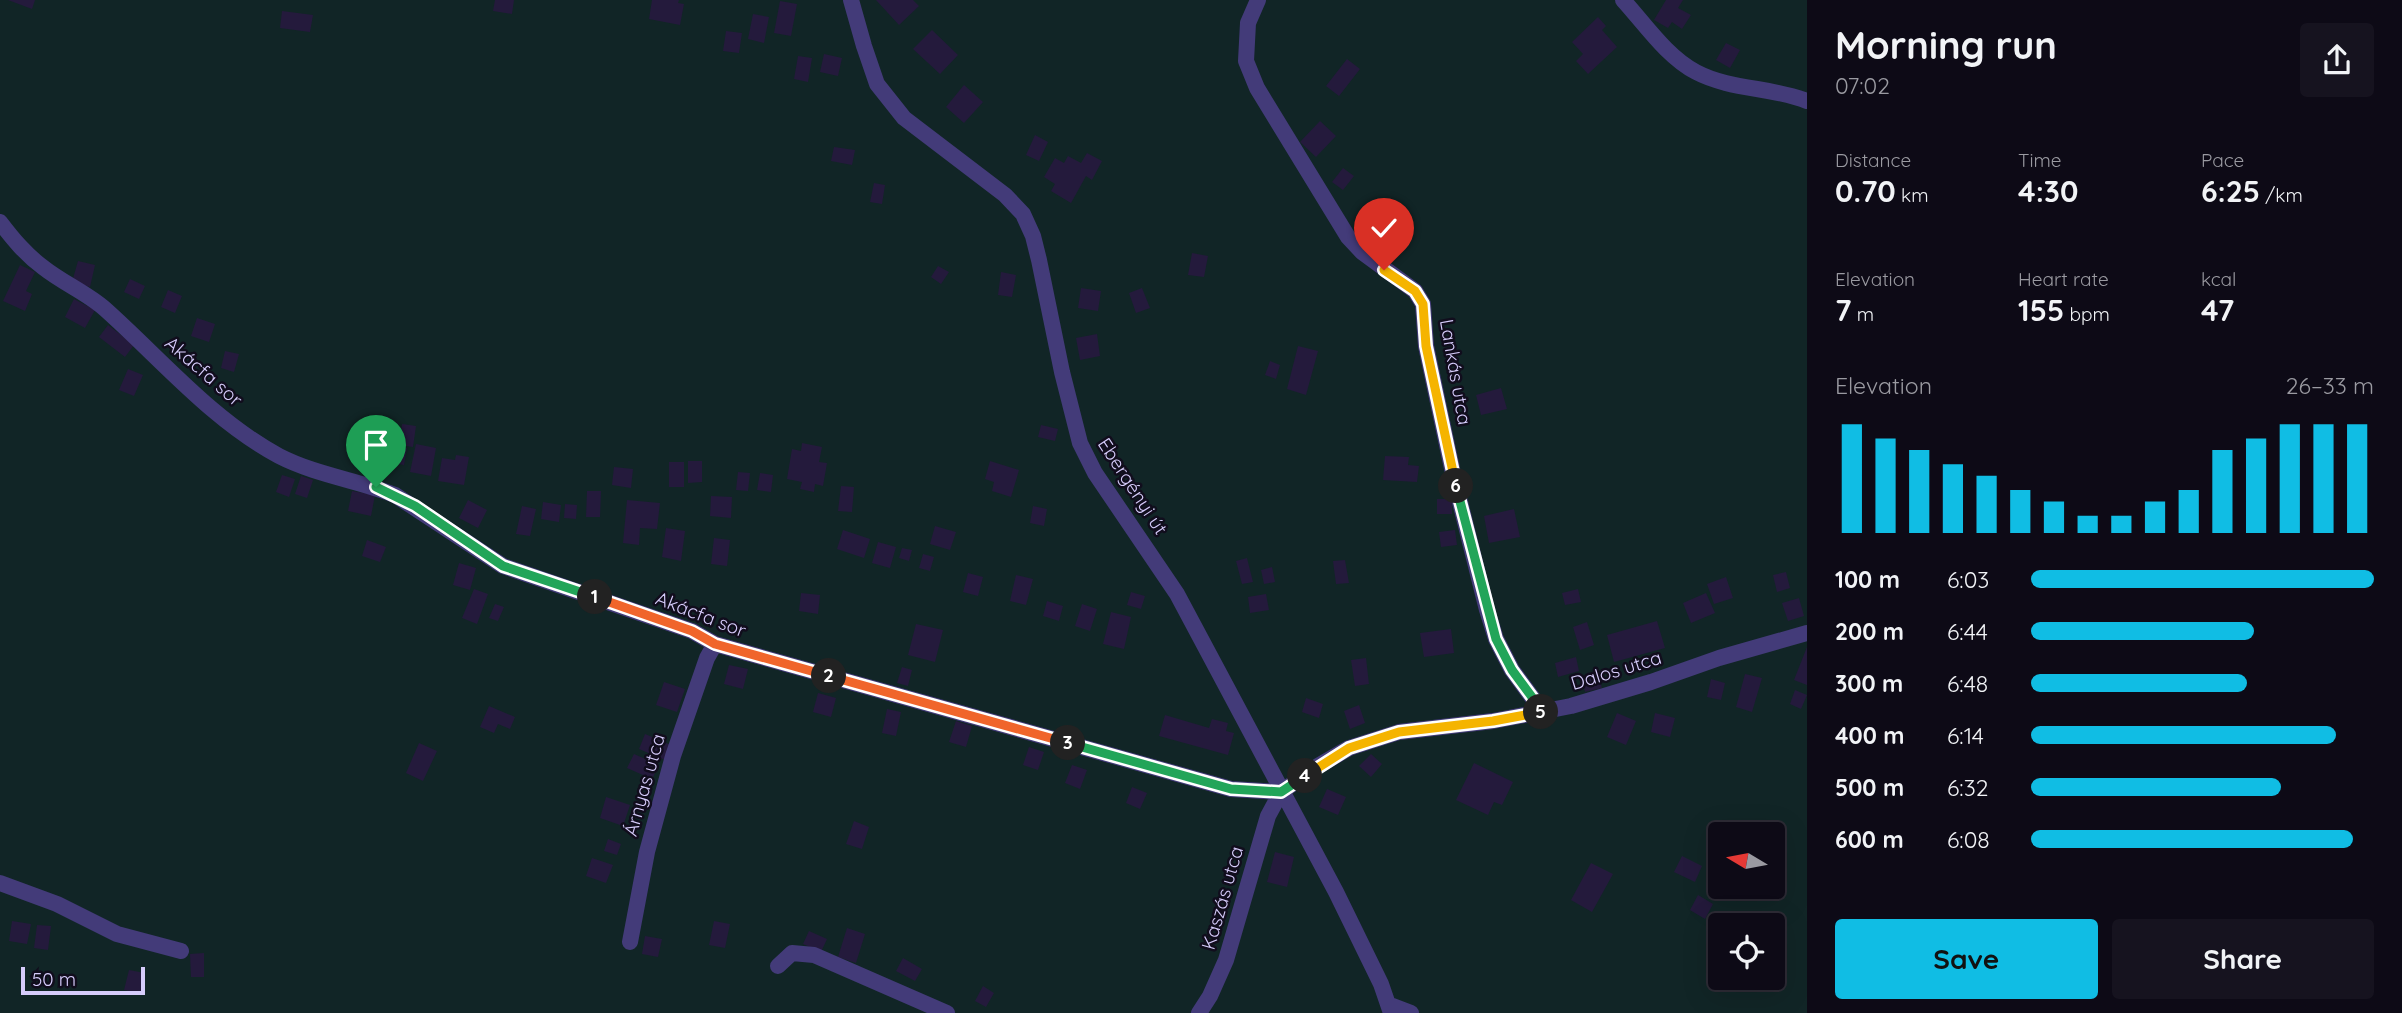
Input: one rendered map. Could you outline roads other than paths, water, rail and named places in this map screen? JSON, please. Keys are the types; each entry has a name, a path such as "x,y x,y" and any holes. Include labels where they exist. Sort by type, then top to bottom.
{"street":[{"name":"Ebergényi út","path":"851,0 877,84 904,118 1005,195 1023,214 1033,236 1039,260 1080,443 1095,472 1177,594 1336,892 1381,984 1390,1009"},
{"name":"Lankás utca","path":"1258,0 1248,23 1246,42 1246,61 1257,88 1348,237 1384,270 1415,291 1423,304 1426,346 1454,478 1487,610 1496,639 1512,670 1543,712"},
{"path":"1623,0 1674,56 1696,72 1727,83 1807,101"},
{"name":"Akácfa sor","path":"0,222 19,246 44,268 103,307 228,421 280,456 395,495 503,566 692,631 715,644 1231,789 1281,792"},
{"name":"Dalos utca","path":"1281,792 1349,748 1399,732 1493,721 1571,706 1807,633"},
{"name":"Árnyas utca","path":"630,942 647,852 673,756 707,658 715,644"},
{"name":"Kaszás utca","path":"1199,1013 1226,960 1268,816 1281,792"},
{"path":"0,883 57,904 117,934 181,951"},
{"path":"778,966 792,953 814,955 947,1013"},
{"path":"1390,1009 1411,1013"}]}
